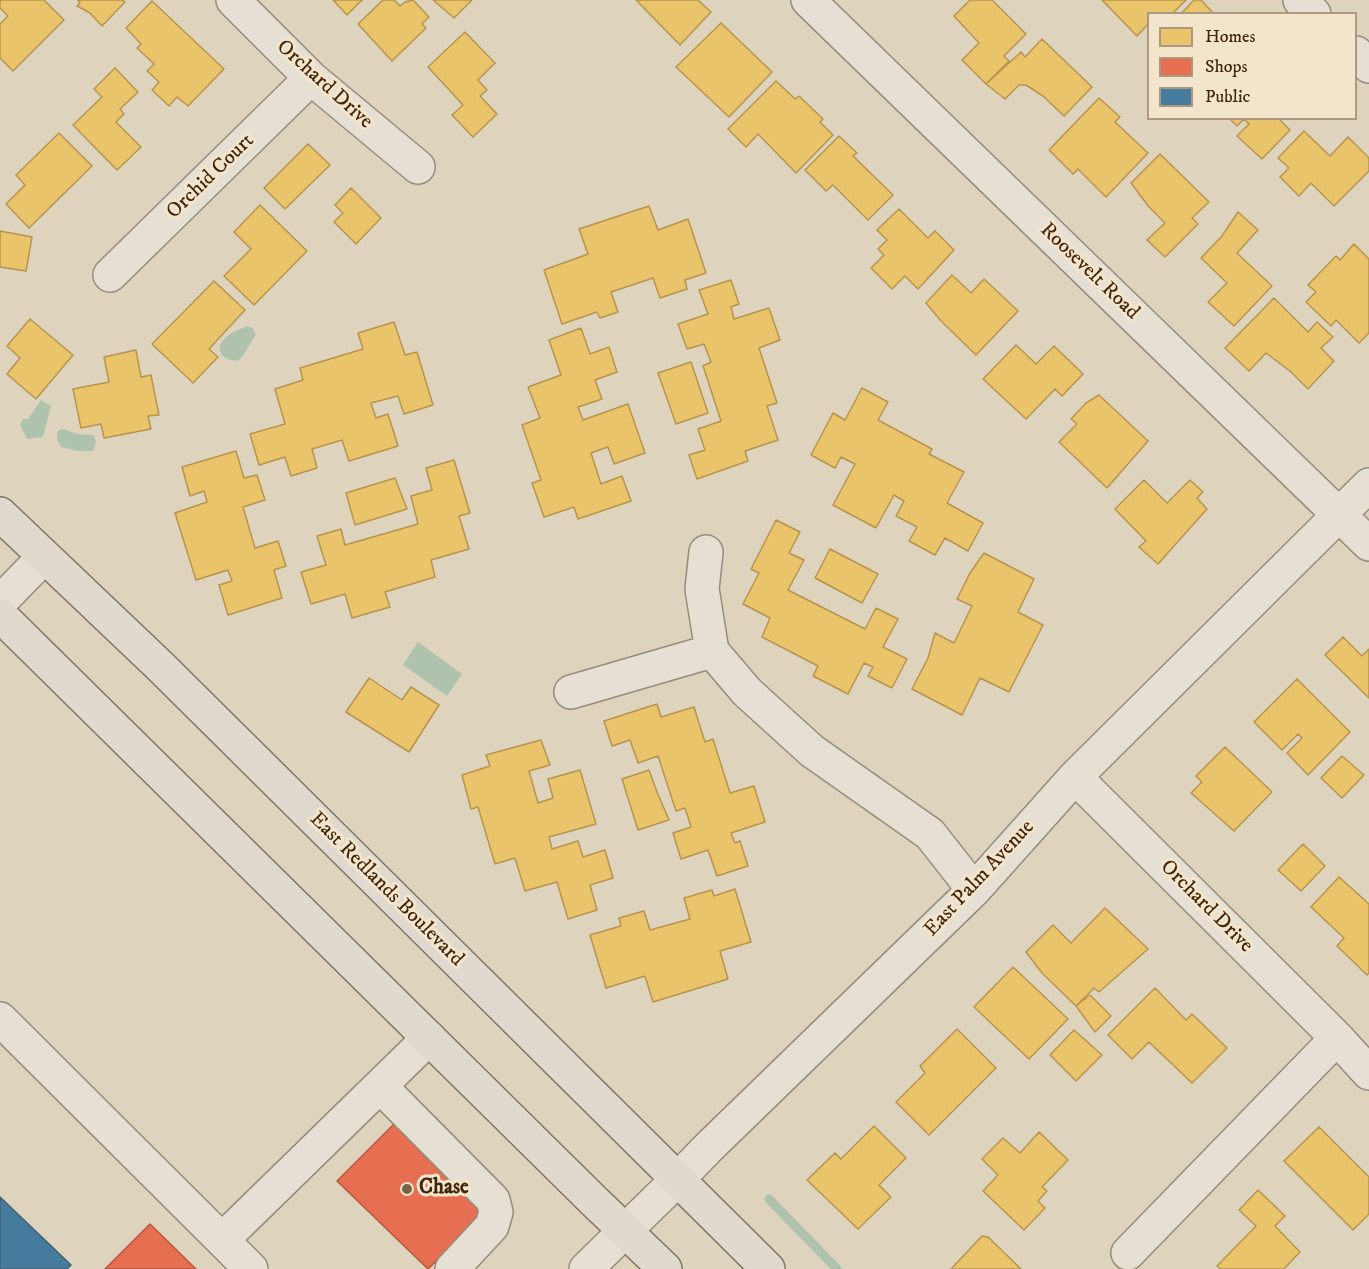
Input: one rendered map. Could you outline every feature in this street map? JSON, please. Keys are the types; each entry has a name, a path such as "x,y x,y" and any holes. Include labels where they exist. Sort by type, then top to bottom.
{"main road":[{"name":"East Redlands Boulevard","path":"0,514 161,667 768,1269"},
{"path":"0,615 665,1269"}],"street":[{"name":"Orchard Drive","path":"233,0 311,78 418,167"},
{"name":"Roosevelt Road","path":"808,0 1369,544"},
{"path":"1300,0 1312,12"},
{"path":"1357,54 1369,66"},
{"name":"Orchid Court","path":"110,275 311,78"},
{"name":"East Palm Avenue","path":"586,1269 716,1139 974,890 1075,777 1369,485"},
{"path":"706,552 702,588 712,651 747,692 812,751 930,834 974,890"},
{"path":"0,602 44,557"},
{"path":"570,692 712,651"},
{"name":"Orchard Drive","path":"1075,777 1337,1038 1369,1073"},
{"path":"0,1020 251,1269"},
{"path":"222,1240 429,1038"},
{"path":"1128,1252 1337,1038"},
{"path":"380,1086 493,1200 496,1212 492,1226 452,1269"}],"shaded area":[{"path":"247,326 252,328 256,334 243,356 237,361 224,357 220,351 222,342 230,334"},
{"path":"41,400 51,406 43,437 27,439 20,425 23,419 28,419"},
{"path":"61,429 77,434 93,435 96,442 93,451 77,451 62,447 57,438 58,431"},
{"path":"418,642 462,674 447,696 403,665"}],"building: Homes":[{"path":"0,0 44,0 64,20 13,71 0,58 0,24 8,16 0,8"},
{"path":"78,0 122,0 125,2 102,26 90,13 77,6 80,3"},
{"path":"333,0 362,0 347,15"},
{"path":"383,0 394,0 400,6 413,0 429,17 422,24 426,28 392,61 358,24"},
{"path":"433,0 472,0 454,18"},
{"path":"636,0 698,0 711,12 680,45"},
{"path":"970,0 992,0 1026,34 1004,56 1009,61 986,84 962,60 979,43 954,16"},
{"path":"1102,0 1186,0 1174,12 1147,12 1147,25 1137,36"},
{"path":"1194,0 1201,0 1212,12 1183,12"},
{"path":"152,1 224,69 188,106 177,97 169,106 152,90 159,82 147,71 154,64 137,48 141,44 126,28"},
{"path":"721,23 772,72 729,117 676,67"},
{"path":"465,32 495,63 478,80 487,90 480,96 497,114 473,137 452,115 463,105 428,67"},
{"path":"1042,39 1092,87 1064,116 1043,96 1026,85 1019,85 1005,99 986,84 1021,52 1025,57"},
{"path":"115,68 138,92 120,109 124,114 116,122 141,147 117,170 73,125 102,97 94,89"},
{"path":"776,81 795,99 799,96 823,119 820,122 833,135 796,173 758,134 746,147 728,129"},
{"path":"1099,98 1120,117 1115,122 1148,153 1106,197 1078,169 1073,174 1049,150"},
{"path":"1231,120 1243,120 1237,126"},
{"path":"1245,120 1280,120 1290,130 1262,159 1237,136 1249,124"},
{"path":"1304,131 1330,156 1348,137 1369,158 1369,171 1334,206 1311,183 1299,196 1280,177 1289,168 1278,158"},
{"path":"59,133 92,166 29,228 6,204 25,185 16,175"},
{"path":"839,136 857,153 853,156 893,195 868,220 833,185 826,191 805,170"},
{"path":"308,144 330,165 285,209 264,188"},
{"path":"1160,154 1209,202 1192,218 1198,224 1165,257 1147,240 1165,223 1149,207 1131,183"},
{"path":"351,188 381,218 356,244 334,222 343,213 335,205"},
{"path":"260,205 307,251 254,305 224,276 251,249 234,232"},
{"path":"649,206 658,230 688,219 706,273 685,280 687,289 660,298 653,278 611,292 618,312 600,318 597,312 562,324 544,270 588,254 579,229"},
{"path":"899,209 928,238 935,231 954,250 918,289 905,276 892,289 871,268 884,255 878,249 887,240 877,230"},
{"path":"1238,212 1258,230 1237,253 1272,286 1234,326 1208,302 1227,283 1201,258 1222,236"},
{"path":"0,231 32,237 26,271 0,267"},
{"path":"1354,244 1369,259 1369,333 1359,343 1336,320 1331,326 1306,302 1316,292 1308,285 1336,256 1340,260"},
{"path":"952,275 971,293 984,279 1018,311 976,355 926,303"},
{"path":"731,280 739,304 731,307 734,319 769,308 780,340 759,348 777,403 767,406 778,440 745,451 748,461 697,479 689,455 705,450 698,429 721,421 703,366 711,362 704,344 687,349 678,324 708,314 699,290"},
{"path":"214,281 245,310 209,349 218,357 193,383 152,344"},
{"path":"1274,298 1308,332 1317,322 1333,337 1321,348 1334,361 1308,389 1290,371 1266,353 1249,371 1225,348"},
{"path":"30,319 73,355 36,399 7,374 20,358 7,346"},
{"path":"394,322 405,355 417,352 433,405 404,414 398,396 371,403 376,418 388,414 398,446 349,461 342,440 312,449 317,468 291,476 285,457 259,465 250,434 285,424 275,389 303,380 300,368 363,349 358,333"},
{"path":"581,328 590,354 609,347 617,372 595,380 602,399 578,407 583,420 628,404 645,453 614,464 608,447 591,453 601,484 622,476 631,501 578,519 574,507 544,517 532,483 541,480 522,425 540,418 528,387 561,375 549,340"},
{"path":"1016,345 1036,364 1054,346 1083,374 1062,396 1055,389 1026,419 983,379"},
{"path":"136,350 141,377 151,375 159,415 148,416 151,429 104,438 101,424 81,428 73,389 109,382 104,357"},
{"path":"691,362 708,413 676,424 658,373"},
{"path":"862,388 888,402 878,420 932,449 929,454 964,472 947,503 983,523 968,551 945,538 935,555 909,541 917,527 896,516 904,501 894,495 876,528 833,505 855,464 841,457 835,468 811,455 833,413 845,420"},
{"path":"1099,395 1148,441 1107,488 1059,442 1077,424 1071,419 1086,403"},
{"path":"236,451 244,478 257,475 265,500 243,507 255,548 278,541 286,566 274,570 282,598 228,615 219,585 232,581 228,570 196,580 175,513 207,502 204,491 190,496 182,467"},
{"path":"454,460 470,513 459,516 469,549 431,560 435,577 385,592 390,607 352,618 345,594 311,604 301,572 326,565 317,536 341,529 345,545 418,524 411,496 432,490 426,468"},
{"path":"395,478 407,509 355,525 346,493"},
{"path":"1144,480 1167,503 1190,480 1203,492 1197,498 1207,509 1158,564 1139,547 1146,541 1115,509"},
{"path":"776,520 800,532 789,553 804,560 788,590 865,629 876,608 898,619 883,647 907,659 892,688 868,676 873,667 864,663 848,694 813,676 818,666 762,637 770,618 743,604 759,573 751,569"},
{"path":"830,549 878,574 862,603 815,578"},
{"path":"984,553 1034,579 1018,612 1043,625 1009,692 980,678 962,715 912,689 928,658 935,633 954,643 972,606 957,599 970,573"},
{"path":"1343,637 1362,656 1369,649 1369,698 1325,655"},
{"path":"369,678 402,700 411,687 439,705 409,752 346,712"},
{"path":"1297,679 1350,732 1308,775 1287,753 1302,738 1298,734 1282,750 1254,722"},
{"path":"657,704 661,717 694,707 705,742 713,739 730,793 754,786 765,822 731,833 735,843 740,841 748,866 717,876 708,850 681,859 673,833 691,827 685,808 676,811 658,756 638,763 630,740 612,746 604,721"},
{"path":"541,740 550,765 529,771 538,803 553,798 548,779 580,770 596,824 549,837 552,849 578,841 583,857 605,850 613,878 590,885 597,910 568,919 557,882 525,891 515,858 495,864 478,807 471,809 462,775 490,766 486,755"},
{"path":"1225,747 1272,792 1234,831 1191,793 1202,782 1196,776"},
{"path":"1342,756 1364,775 1342,798 1321,778"},
{"path":"649,770 669,820 638,830 622,779"},
{"path":"1303,844 1325,866 1301,891 1278,870"},
{"path":"1339,877 1369,904 1369,973 1367,975 1337,946 1344,938 1311,907"},
{"path":"735,889 751,942 720,951 728,979 653,1002 645,976 606,988 590,935 621,926 619,918 644,911 650,930 690,919 684,898 712,890 714,896"},
{"path":"1105,908 1148,949 1099,992 1094,988 1076,1006 1042,973 1026,952 1053,925 1071,943"},
{"path":"1013,967 1068,1019 1029,1059 974,1007"},
{"path":"1155,988 1186,1020 1192,1014 1227,1048 1192,1083 1149,1042 1132,1059 1108,1035"},
{"path":"1090,995 1111,1016 1095,1032 1076,1006"},
{"path":"957,1029 996,1068 929,1135 896,1102 925,1073 920,1066"},
{"path":"1074,1030 1102,1055 1076,1081 1050,1055"},
{"path":"874,1126 906,1158 879,1185 891,1197 858,1229 807,1180 835,1153 841,1159"},
{"path":"1319,1127 1369,1177 1369,1214 1353,1230 1284,1161"},
{"path":"1039,1132 1068,1160 1042,1187 1047,1191 1038,1201 1045,1208 1024,1230 983,1191 998,1175 982,1159 1003,1138 1020,1153"},
{"path":"1258,1190 1285,1216 1275,1226 1300,1252 1284,1269 1221,1269 1217,1266 1256,1226 1239,1210"},
{"path":"982,1236 988,1237 1021,1269 951,1269"}],"building: Shops":[{"path":"397,1121 488,1210 428,1269 337,1181"},
{"path":"150,1224 196,1269 105,1269"}],"building: Public":[{"path":"0,1197 71,1265 67,1269 0,1269"}],"waterway":[{"path":"769,1199 837,1269"}],"place":[{"name":"Chase","path":"407,1189"}]}
